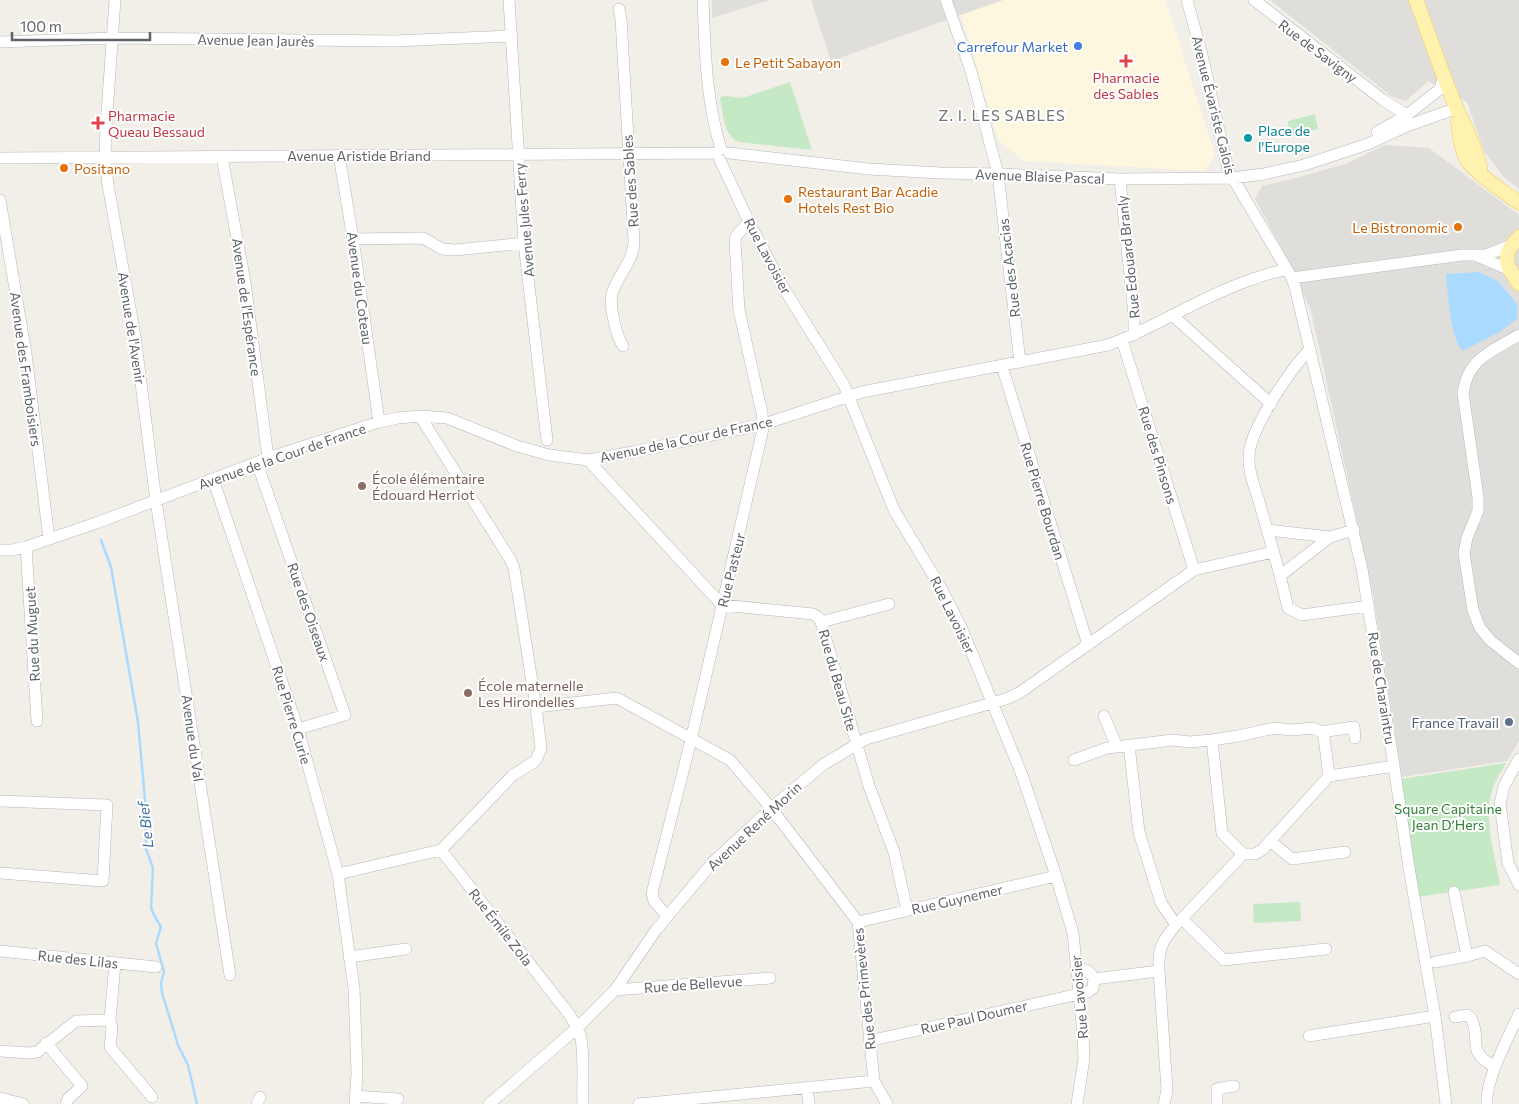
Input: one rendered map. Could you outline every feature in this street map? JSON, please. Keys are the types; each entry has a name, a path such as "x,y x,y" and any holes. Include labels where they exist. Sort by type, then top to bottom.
{"main road":[{"path":"1416,0 1444,76 1472,140 1481,173 1519,203"},
{"path":"1517,239 1509,248 1507,258 1510,270 1519,284"}],"street":[{"name":"Avenue de l'Avenir","path":"115,0 105,157 108,185 135,336 156,501"},
{"name":"Avenue Jules Ferry","path":"509,0 524,243 547,440"},
{"name":"Rue Lavoisier","path":"702,0 704,45 710,98 722,154 749,222 783,287 844,385 894,510 941,588 962,629 1022,775 1056,876 1073,934 1084,1058 1077,1104"},
{"name":"Rue des Acacias","path":"946,0 971,71 998,174 1020,362"},
{"name":"Avenue Évariste Galois","path":"1187,0 1202,55 1217,129 1228,170 1290,274"},
{"name":"Rue de Savigny","path":"1254,0 1383,100 1407,121"},
{"name":"Rue des Sables","path":"619,8 634,250 615,286 611,303 618,338 623,346"},
{"name":"Avenue Jean Jaurès","path":"0,42 112,38 395,41 512,36"},
{"name":"Avenue Blaise Pascal","path":"1407,121 1440,89 1444,76"},
{"path":"1434,93 1444,93 1455,102"},
{"path":"1383,100 1393,128"},
{"name":"Avenue Blaise Pascal","path":"722,154 869,169 940,173 1120,179 1232,178 1264,174 1304,165 1348,149 1359,140 1455,102"},
{"name":"Avenue Aristide Briand","path":"0,158 628,153 722,154"},
{"name":"Avenue du Coteau","path":"339,155 379,422"},
{"name":"Avenue de l'Espérance","path":"222,156 245,282 268,458"},
{"name":"Rue Edouard Branly","path":"1120,179 1134,315 1134,334"},
{"name":"Avenue des Framboisiers","path":"0,200 26,354 49,539"},
{"name":"Rue Pasteur","path":"667,916 654,901 652,893 691,740 764,424 739,310 734,241 736,236 749,222"},
{"path":"353,239 423,238 442,249 455,250 524,243"},
{"path":"1290,274 1462,255 1486,255 1517,239"},
{"path":"1477,256 1510,270"},
{"name":"Avenue de la Cour de France","path":"0,550 12,550 49,539 268,458 379,422 420,416 455,420 517,446 549,455 588,460 764,424 849,396 1108,345 1231,287 1276,272 1290,274"},
{"name":"Rue de Charaintru","path":"1290,274 1354,530 1435,1016 1446,1104"},
{"path":"1172,315 1271,404"},
{"path":"1519,335 1483,357 1471,367 1465,379 1463,393 1478,497 1478,510 1467,538 1464,553 1473,610 1480,628 1491,641 1519,663"},
{"name":"Rue des Pinsons","path":"1122,340 1194,570"},
{"path":"1310,349 1291,371 1256,431 1250,447 1249,466 1281,574 1288,608 1302,614 1368,606"},
{"name":"Rue Pierre Bourdan","path":"1002,366 1086,641"},
{"path":"338,874 441,850 513,775 534,762 540,748 536,707 514,568 420,416"},
{"path":"588,460 722,605"},
{"name":"Rue des Oiseaux","path":"257,463 345,715 298,728"},
{"name":"Rue Pierre Curie","path":"213,479 298,728 338,874 354,988 357,1073 355,1100 398,1098"},
{"name":"Avenue du Val","path":"156,501 230,975"},
{"path":"1267,530 1330,537"},
{"path":"1281,574 1330,537 1354,530"},
{"name":"Rue du Muguet","path":"26,546 37,721"},
{"name":"Avenue René Morin","path":"489,1104 576,1029 615,990 667,916 713,862 771,808 824,764 866,739 992,703 1019,693 1086,641 1194,570 1273,552"},
{"path":"821,622 889,604"},
{"name":"Rue du Beau Site","path":"722,605 813,614 818,617 869,786 894,852 907,910"},
{"name":"Rue des Primevères","path":"536,707 616,698 730,760 771,808 858,922 874,1081"},
{"path":"1104,716 1123,746 1139,832 1162,903 1179,922 1224,960 1326,949"},
{"path":"1321,732 1354,727 1355,738"},
{"path":"1074,760 1098,750 1123,746 1173,740 1189,742 1212,740 1275,728 1291,730 1313,728 1321,732 1324,737 1330,776"},
{"path":"1212,740 1222,833 1243,854 1255,854 1262,850 1330,776 1394,766"},
{"path":"1519,759 1504,786 1500,804 1508,862 1519,885"},
{"path":"0,801 107,805 103,881 0,873"},
{"path":"1270,842 1292,860 1345,852"},
{"name":"Rue Émile Zola","path":"441,850 569,1014 579,1033 581,1044 582,1104"},
{"path":"1164,1104 1167,1090 1159,949 1179,922 1243,854"},
{"name":"Rue Guynemer","path":"858,922 1056,876"},
{"path":"1454,892 1467,956"},
{"path":"349,957 406,949"},
{"name":"Rue des Lilas","path":"0,951 156,967"},
{"path":"1435,962 1485,951 1519,974"},
{"path":"114,963 110,1047 152,1097"},
{"path":"1076,968 1084,969 1091,974 1094,980 1092,988 1088,992 1078,995"},
{"path":"1094,980 1159,970"},
{"name":"Rue de Bellevue","path":"615,990 770,978"},
{"name":"Rue Paul Doumer","path":"869,1041 1078,995"},
{"path":"1487,1104 1487,1095 1495,1067 1519,1014"},
{"path":"1455,1017 1467,1015 1471,1018 1479,1056 1483,1061 1495,1067"},
{"path":"1309,1036 1435,1016"},
{"path":"0,1050 37,1052 76,1021 110,1020"},
{"path":"46,1043 82,1086 68,1099 66,1104"},
{"path":"639,1104 874,1081 887,1104"},
{"path":"1217,1104 1216,1089 1234,1086"},
{"path":"807,1088 808,1104"},
{"path":"0,1098 17,1103"}],"shaded area":[{"path":"712,0 770,0 712,18"},
{"path":"811,0 1003,0 831,61"},
{"path":"1003,0 1165,0 1215,154 1205,171 1024,161 999,141 961,15"},
{"path":"1270,0 1519,0 1519,189 1504,177 1484,151 1467,102 1428,81 1406,101 1391,96"},
{"path":"1385,145 1429,148 1519,215 1519,741 1507,761 1402,777 1373,594 1311,311 1289,262 1255,199 1262,186 1345,164"}],"green space":[{"path":"790,82 812,150 739,142 734,139 725,123 720,97 743,98"},
{"path":"1315,114 1318,129 1289,136 1288,121"},
{"name":"Square Capitaine Jean D’Hers","path":"1506,763 1493,787 1489,811 1490,836 1500,885 1417,897 1401,779"},
{"path":"1300,902 1301,921 1254,923 1253,904"}],"water":[{"path":"1479,272 1498,281 1518,305 1517,319 1498,333 1462,351 1452,325 1446,274"}],"waterway":[{"name":"Le Bief","path":"101,540 111,567 138,722 145,800 146,849 153,868 151,907 161,927 156,943 164,972 161,983 162,993 178,1045 188,1065 197,1104"}],"place":[{"name":"Carrefour Market","path":"1078,46"},
{"name":"Pharmacie des Sables","path":"1126,61"},
{"name":"Le Petit Sabayon","path":"725,62"},
{"name":"Pharmacie Queau Bessaud","path":"98,123"},
{"name":"Place de l'Europe","path":"1248,138"},
{"name":"Positano","path":"64,168"},
{"name":"Restaurant Bar Acadie Hotels Rest Bio","path":"788,199"},
{"name":"Le Bistronomic","path":"1458,227"},
{"name":"École élémentaire Édouard Herriot","path":"362,486"},
{"name":"École maternelle Les Hirondelles","path":"468,693"},
{"name":"France Travail","path":"1509,722"}],"district":[{"name":"Z. I. LES SABLES","path":"1002,115"}]}
